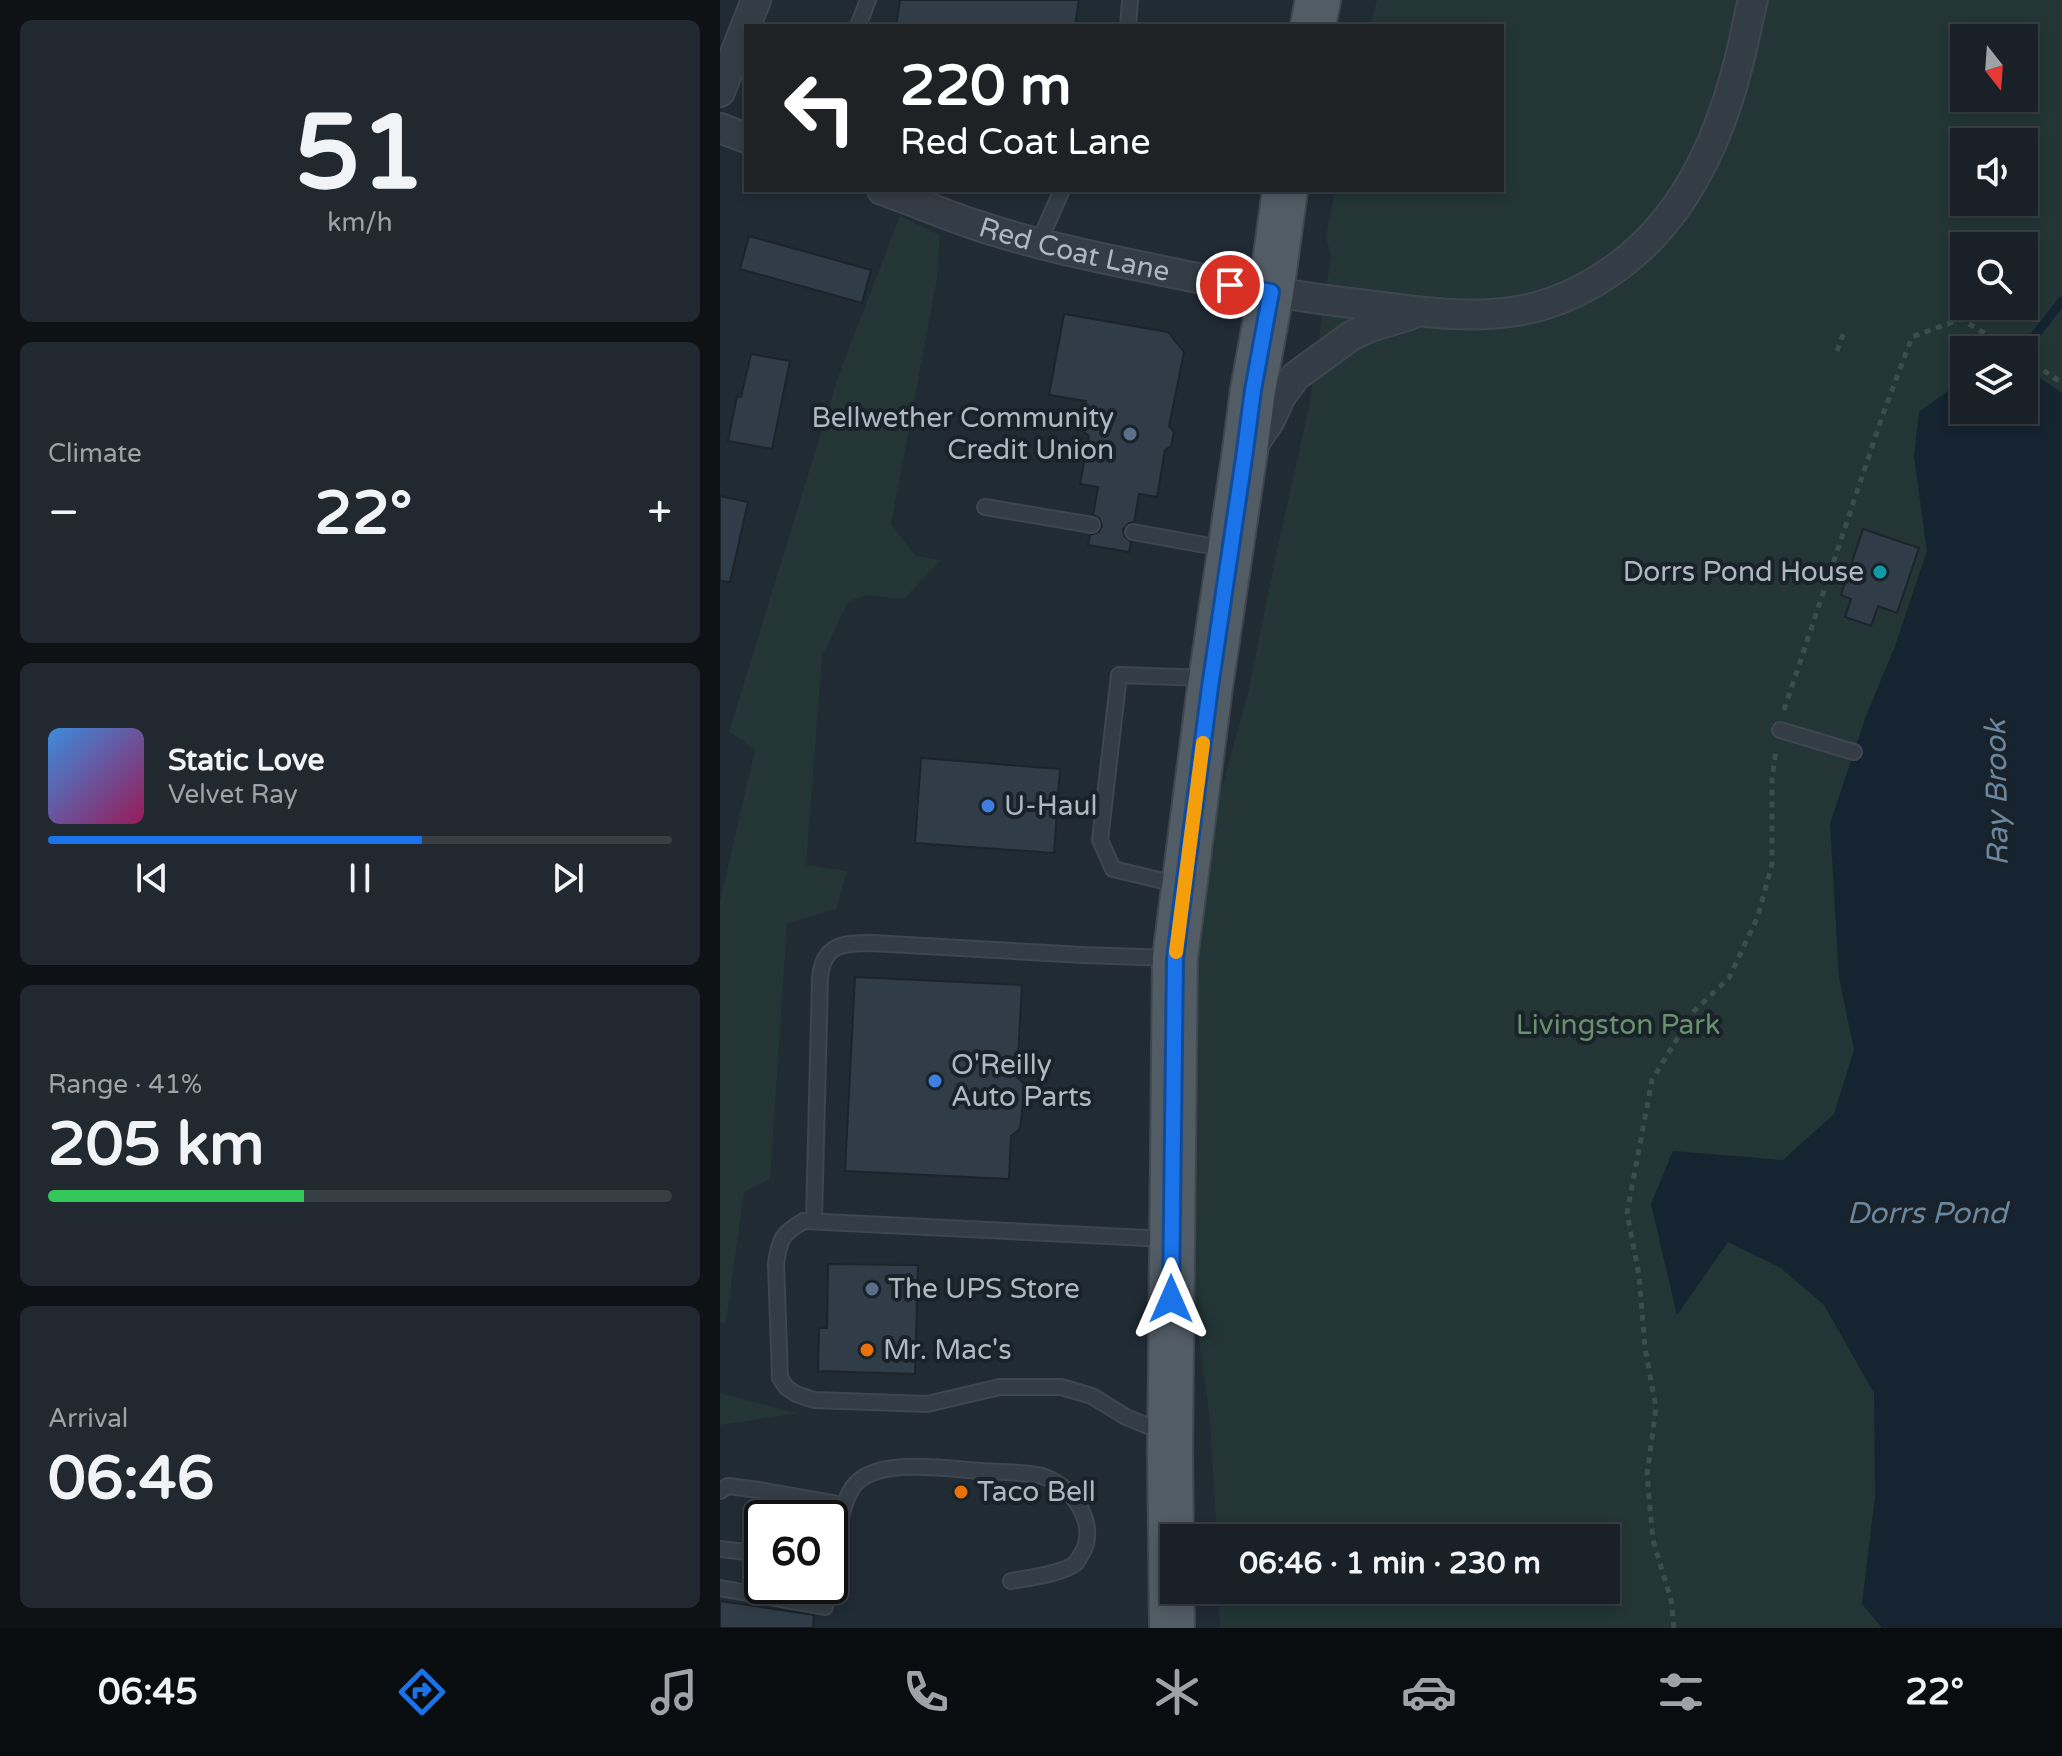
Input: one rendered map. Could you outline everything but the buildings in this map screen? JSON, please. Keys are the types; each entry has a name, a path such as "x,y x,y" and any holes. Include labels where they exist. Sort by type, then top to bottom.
{"main road":[{"path":"1313,24 1318,0"},
{"path":"1172,1628 1170,1435 1175,958 1211,679 1285,192"}],"street":[{"path":"747,24 756,0"},
{"path":"1244,458 1296,376 1351,336 1418,312 1494,314 1536,307 1559,300 1621,265 1671,214 1699,171 1726,110 1753,0"},
{"path":"720,92 744,31"},
{"path":"720,128 744,137"},
{"name":"Red Coat Lane","path":"887,192 972,224 1083,255 1271,292 1418,312"}],"lane":[{"path":"859,24 868,0"},
{"path":"1128,24 1130,0"},
{"path":"1038,244 1061,192"},
{"path":"985,507 1092,525"},
{"path":"1133,532 1231,550"},
{"path":"1185,886 1113,869 1100,840 1119,675 1211,679"},
{"path":"1780,730 1854,752"},
{"path":"814,1220 820,978 821,963 831,951 841,945 872,943 1175,958"},
{"path":"1170,1435 1126,1417 1092,1396 1061,1387 1000,1387 927,1404 814,1400 796,1394 780,1378 776,1264 778,1246 784,1233 804,1221 814,1220 1172,1240"},
{"path":"846,1500 854,1485 874,1472 913,1466 1042,1476 1065,1488 1081,1509 1087,1528 1086,1546 1076,1563 1053,1573 1011,1581"},
{"path":"720,1491 728,1486 816,1500"},
{"path":"720,1549 744,1552"},
{"path":"720,1588 744,1592"}],"path":[{"path":"1674,1628 1671,1600 1653,1540 1647,1475 1656,1408 1645,1348 1639,1275 1627,1213 1652,1080 1694,1011 1729,978 1758,916 1772,864 1772,778 1783,715 1882,417 1912,337 1961,319 1989,336"},
{"path":"1837,351 1844,332"},
{"path":"2038,367 2062,383"}],"green space":[{"name":"Livingston Park","path":"1377,0 2062,0 2062,1628 1220,1628 1219,1604 1620,1604 1620,1524 1216,1524 1210,1420 1172,1135 1175,958 1248,693 1309,407 1331,256 1326,237 1335,192 1504,192 1504,24 1371,24"},
{"path":"900,216 940,235 937,278 891,524 916,556 941,560 904,599 864,595 848,602 822,657 806,865 847,871 836,909 787,924 770,1179 744,1192 726,1322 720,1323 720,901 755,749 729,732 839,374"},
{"path":"720,1393 797,1413 720,1425"}],"water":[{"name":"Dorrs Pond","path":"2038,377 2062,393 2062,1628 1882,1628 1862,1604 1875,1497 1874,1393 1824,1305 1781,1268 1728,1242 1677,1315 1651,1204 1673,1151 1783,1160 1834,1114 1854,1050 1839,977 1830,823 1927,551 1914,456 1919,412 1950,389 1950,424 2038,424"}],"waterway":[{"name":"Ray Brook","path":"2035,336 2062,301"}],"slow traffic":[{"path":"1176,952 1203,743"}],"place":[{"name":"Bellwether Community Credit Union","path":"1130,434"},
{"name":"Dorrs Pond House","path":"1880,572"},
{"name":"U-Haul","path":"988,806"},
{"name":"O'Reilly Auto Parts","path":"935,1081"},
{"name":"The UPS Store","path":"872,1289"},
{"name":"Mr. Mac's","path":"867,1350"},
{"name":"Taco Bell","path":"961,1492"}],"route":[{"path":"1171,1299 1175,958 1210,687 1253,390 1271,292 1230,285"}]}
